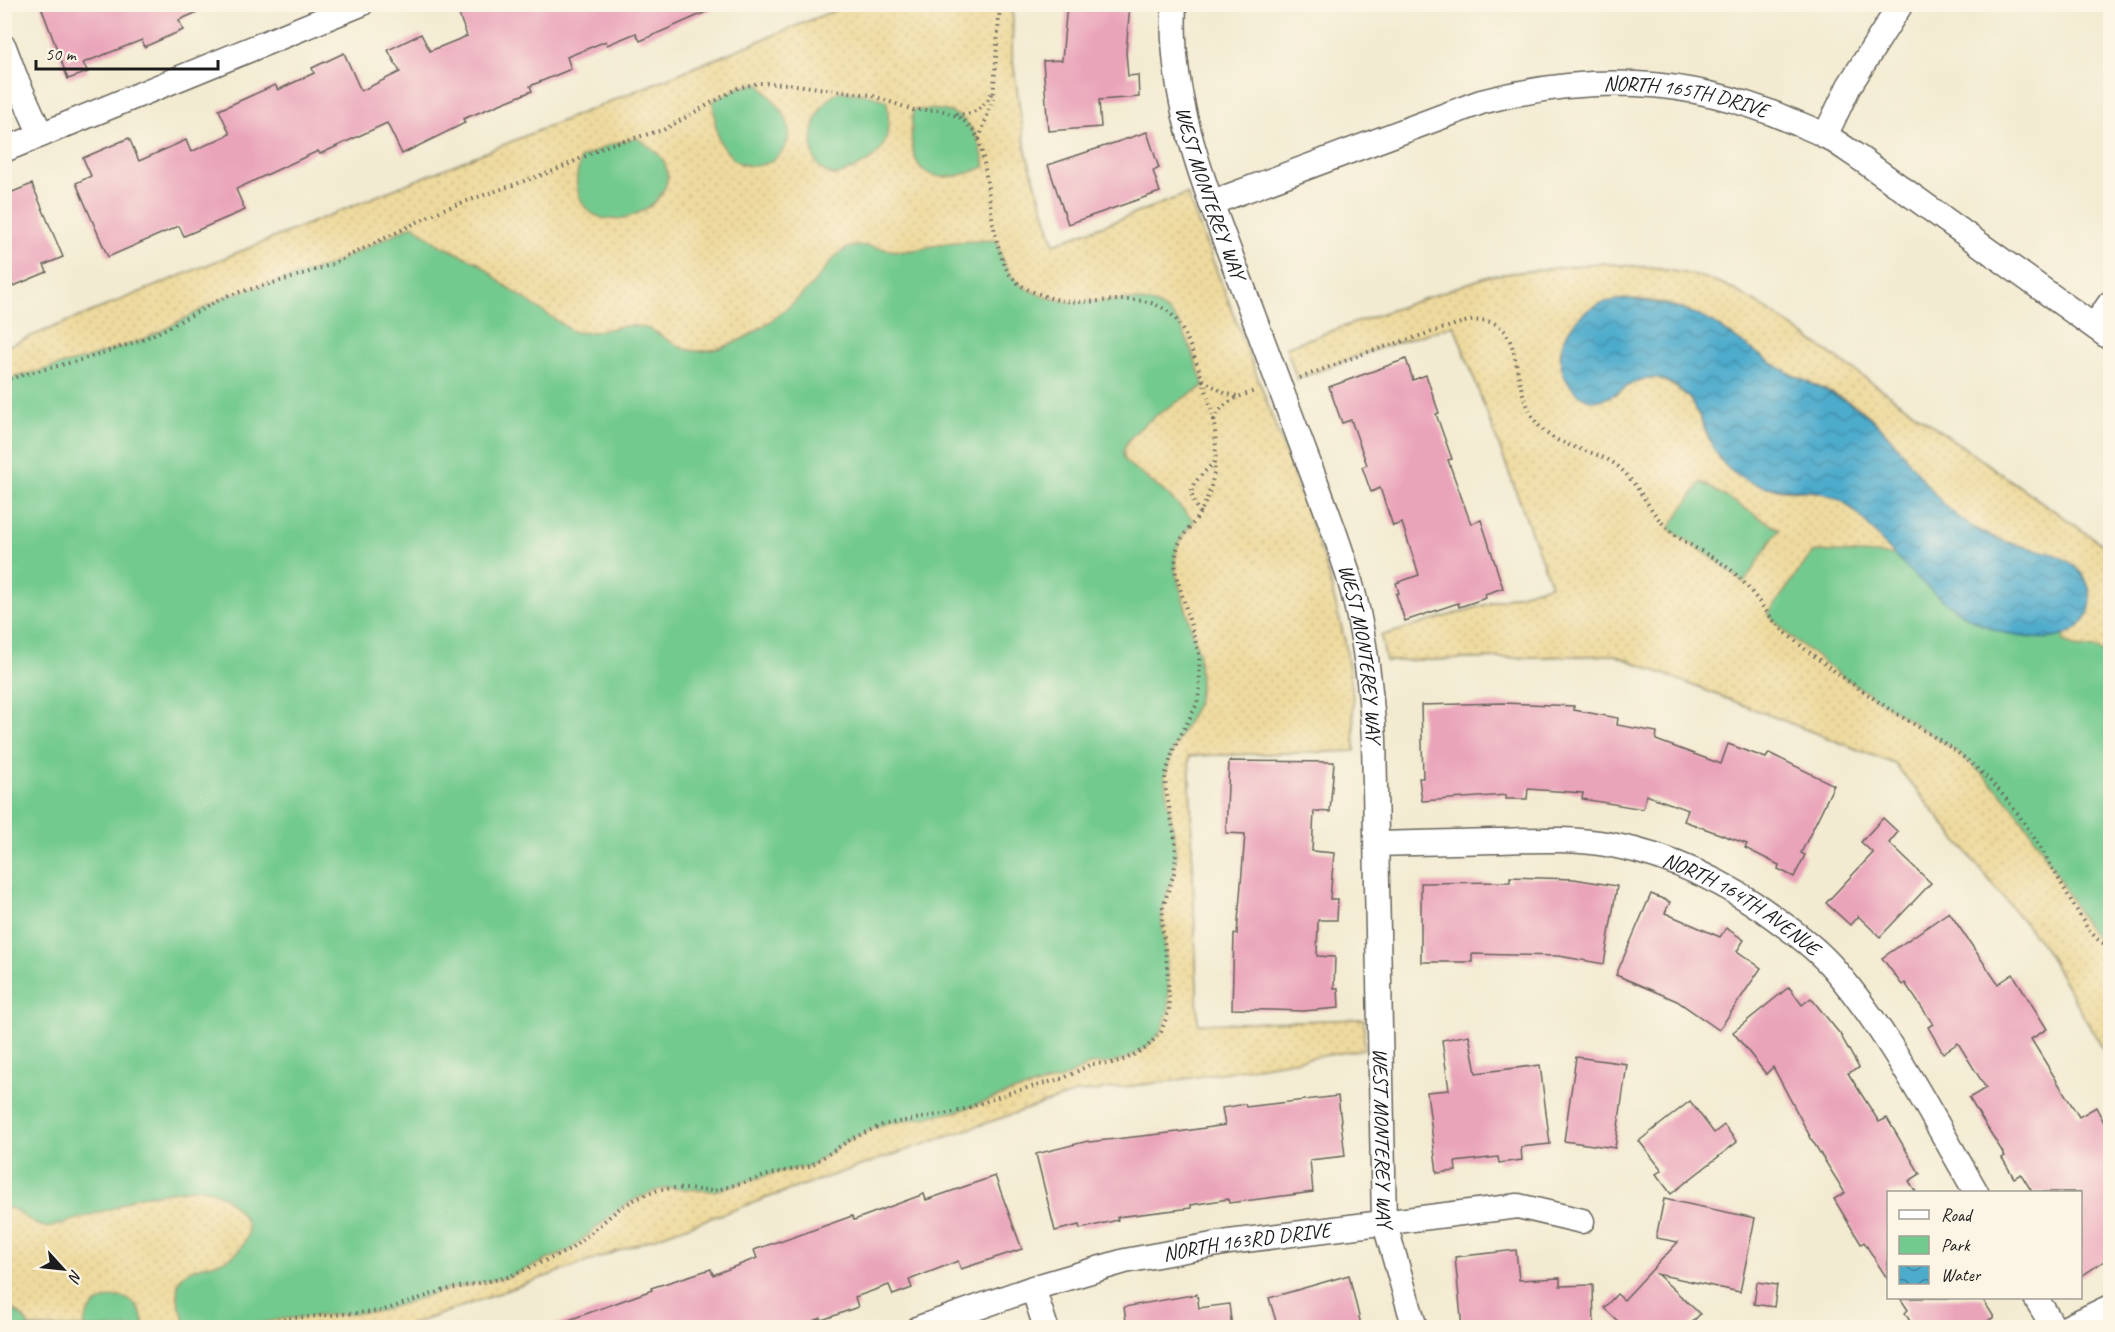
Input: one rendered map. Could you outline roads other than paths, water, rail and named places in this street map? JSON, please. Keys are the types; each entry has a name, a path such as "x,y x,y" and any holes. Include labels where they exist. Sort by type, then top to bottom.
{"street":[{"path":"4,150 361,4"},
{"name":"WEST MONTEREY WAY","path":"1174,4 1175,59 1187,128 1211,202 1346,567 1361,628 1372,702 1384,1221 1414,1328"},
{"path":"1825,136 1849,86 1901,4"},
{"path":"4,47 41,135"},
{"name":"NORTH 165TH DRIVE","path":"1211,202 1481,102 1552,87 1611,82 1678,87 1718,94 1760,108 1825,136 1861,159 2102,332"},
{"path":"2102,332 2110,303"},
{"name":"NORTH 164TH AVENUE","path":"1376,844 1539,840 1612,845 1646,853 1709,876 1755,903 1808,943 1834,968 1889,1044 1975,1191"},
{"name":"NORTH 163RD DRIVE","path":"919,1328 1033,1288 1136,1259 1229,1242 1518,1206 1582,1221"},
{"path":"1033,1288 1046,1328"},
{"path":"2037,1299 2054,1328"},
{"path":"2066,1328 2110,1307"}],"water":[{"path":"1630,299 1674,307 1705,318 1779,368 1835,395 1867,415 1889,436 1954,514 1996,539 2055,555 2073,565 2084,578 2089,590 2089,610 2083,622 2067,634 2040,639 1990,628 1970,618 1934,593 1886,546 1859,515 1835,497 1807,490 1764,486 1749,482 1734,473 1715,450 1688,397 1676,386 1661,379 1649,378 1638,381 1606,398 1596,400 1585,398 1574,390 1566,379 1561,355 1563,343 1576,321 1586,312 1609,301"}]}
